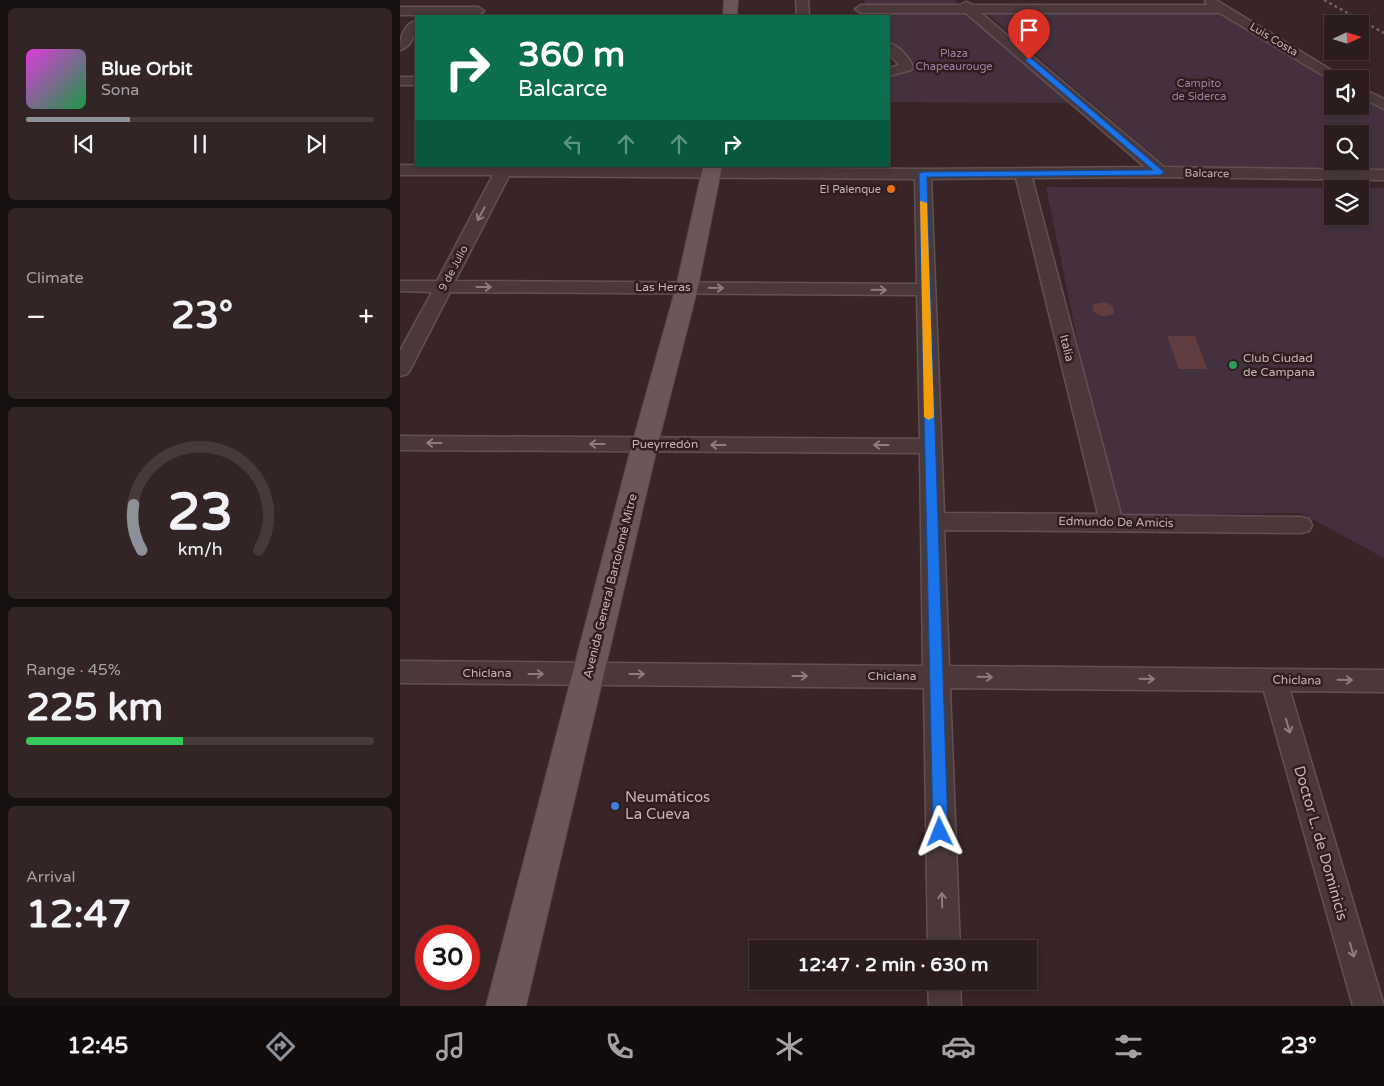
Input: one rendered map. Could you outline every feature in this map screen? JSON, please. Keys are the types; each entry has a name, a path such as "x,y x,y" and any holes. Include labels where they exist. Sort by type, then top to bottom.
{"main road":[{"path":"730,15 732,0"},
{"name":"Avenida General Bartolomé Mitre","path":"506,1006 588,674 687,287 713,169"}],"street":[{"path":"421,13 453,0"},
{"path":"802,0 803,15"},
{"path":"959,0 1160,172"},
{"name":"Luis Costa","path":"1208,0 1325,70"},
{"path":"400,11 421,13 478,9"},
{"path":"861,9 1223,9"},
{"path":"400,46 415,27"},
{"path":"890,48 905,63 906,67 890,72"},
{"path":"400,81 415,81"},
{"path":"1369,96 1384,105"},
{"name":"9 de Julio","path":"400,370 505,169"},
{"name":"Balcarce","path":"400,170 713,169 922,174 1160,172 1384,175"},
{"path":"922,174 944,940"},
{"name":"Italia","path":"1023,174 1111,522"},
{"name":"Las Heras","path":"400,286 926,290"},
{"name":"Pueyrredón","path":"400,443 930,446"},
{"name":"Edmundo De Amicis","path":"932,521 1301,525"},
{"name":"Chiclana","path":"400,672 1384,681"},
{"name":"Doctor L. de Dominicis","path":"1274,680 1369,1006"},
{"path":"944,990 945,1006"}],"green space":[{"path":"864,0 954,0 958,4 867,6"},
{"name":"Plaza Chapeaurouge","path":"957,10 970,14 1069,103 890,102 890,75 908,70 910,62 890,42 890,15 866,15 869,13"},
{"name":"Campito de Siderca","path":"1222,11 1324,75 1324,115 1369,115 1369,102 1384,111 1384,169 1369,169 1369,125 1324,125 1324,168 1166,166 985,12"},
{"name":"Club Ciudad de Campana","path":"1046,187 1324,188 1324,225 1369,225 1369,188 1384,188 1384,558 1301,513 1113,515"}],"shaded area":[{"path":"1104,302 1113,306 1114,313 1103,316 1092,310 1094,304"},
{"path":"1167,336 1195,336 1207,369 1179,369"}],"railway":[{"path":"1324,0 1384,33"}],"slow traffic":[{"path":"923,203 929,417"}],"place":[{"name":"El Palenque","path":"891,189"},
{"name":"Club Ciudad de Campana","path":"1233,365"},
{"name":"Neumáticos La Cueva","path":"615,806"}],"route":[{"path":"940,832 922,174 1160,172 1029,60"}]}
